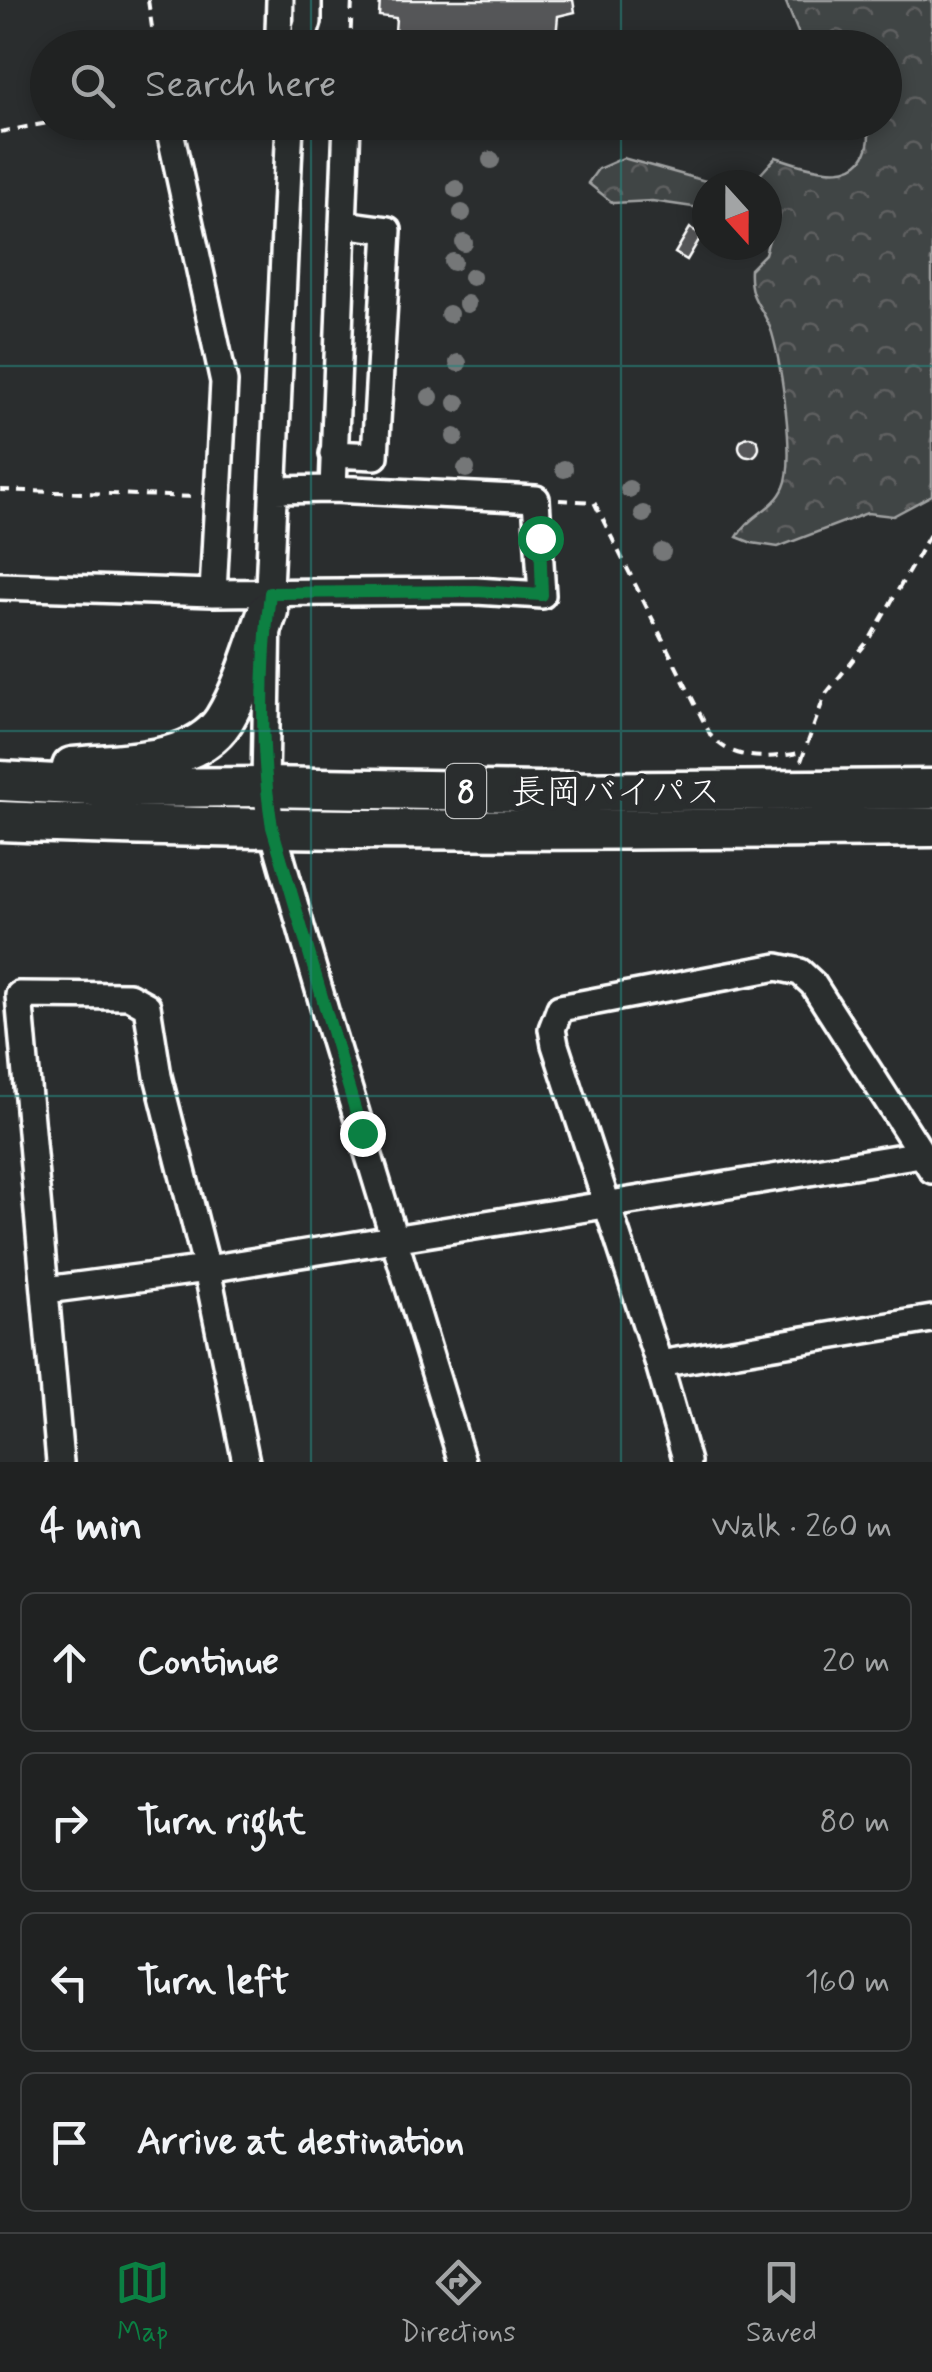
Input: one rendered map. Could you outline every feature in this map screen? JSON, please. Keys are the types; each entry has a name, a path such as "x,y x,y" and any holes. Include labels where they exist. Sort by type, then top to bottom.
{"highway":[{"path":"0,778 153,758 194,746 224,720 269,602"},
{"name":"長岡バイパス","path":"0,778 130,788 265,786 539,792 932,789"},
{"name":"長岡バイパス","path":"0,822 178,828 552,831 932,827"}],"street":[{"path":"279,30 280,0"},
{"path":"306,30 308,0"},
{"path":"172,140 224,382 214,593"},
{"path":"289,140 265,786 272,827 462,1462"},
{"path":"333,489 346,140"},
{"path":"333,454 376,456 388,230 343,224"},
{"path":"0,586 214,593 269,602 476,591 542,595 536,498 275,490"},
{"path":"46,1290 207,1269 608,1204 927,1162 812,984 800,972 777,967 576,1003 560,1008 552,1030 555,1045 608,1204 659,1364 687,1462"},
{"path":"60,1462 19,995 130,996 147,1006 158,1076 207,1269 246,1462"},
{"path":"659,1364 932,1319"}],"path":[{"path":"148,0 152,30"},
{"path":"351,30 352,0"},
{"path":"0,132 30,126"},
{"path":"0,490 218,498"},
{"path":"536,498 594,502 711,736 735,755 782,756 802,752 825,695 871,638 932,531"}],"green space":[{"path":"785,0 932,0 932,495 893,516 867,513 778,547 752,543 737,537 780,495 788,456 776,347 750,280 750,269 759,260 782,260 782,170 764,170 776,157 822,170 851,168 861,161 868,140 902,140 902,30 797,30"},
{"path":"623,158 692,177 692,207 652,201 613,203 588,183 598,169"}],"building":[{"path":"380,0 573,0 575,12 558,16 557,30 395,30 396,18 379,16"},
{"path":"692,229 692,252 687,260 675,253"},
{"path":"749,437 759,447 749,457 739,447"}],"route":[{"path":"362,1133 272,827 265,786 270,593 476,591 542,595 540,538"}]}
